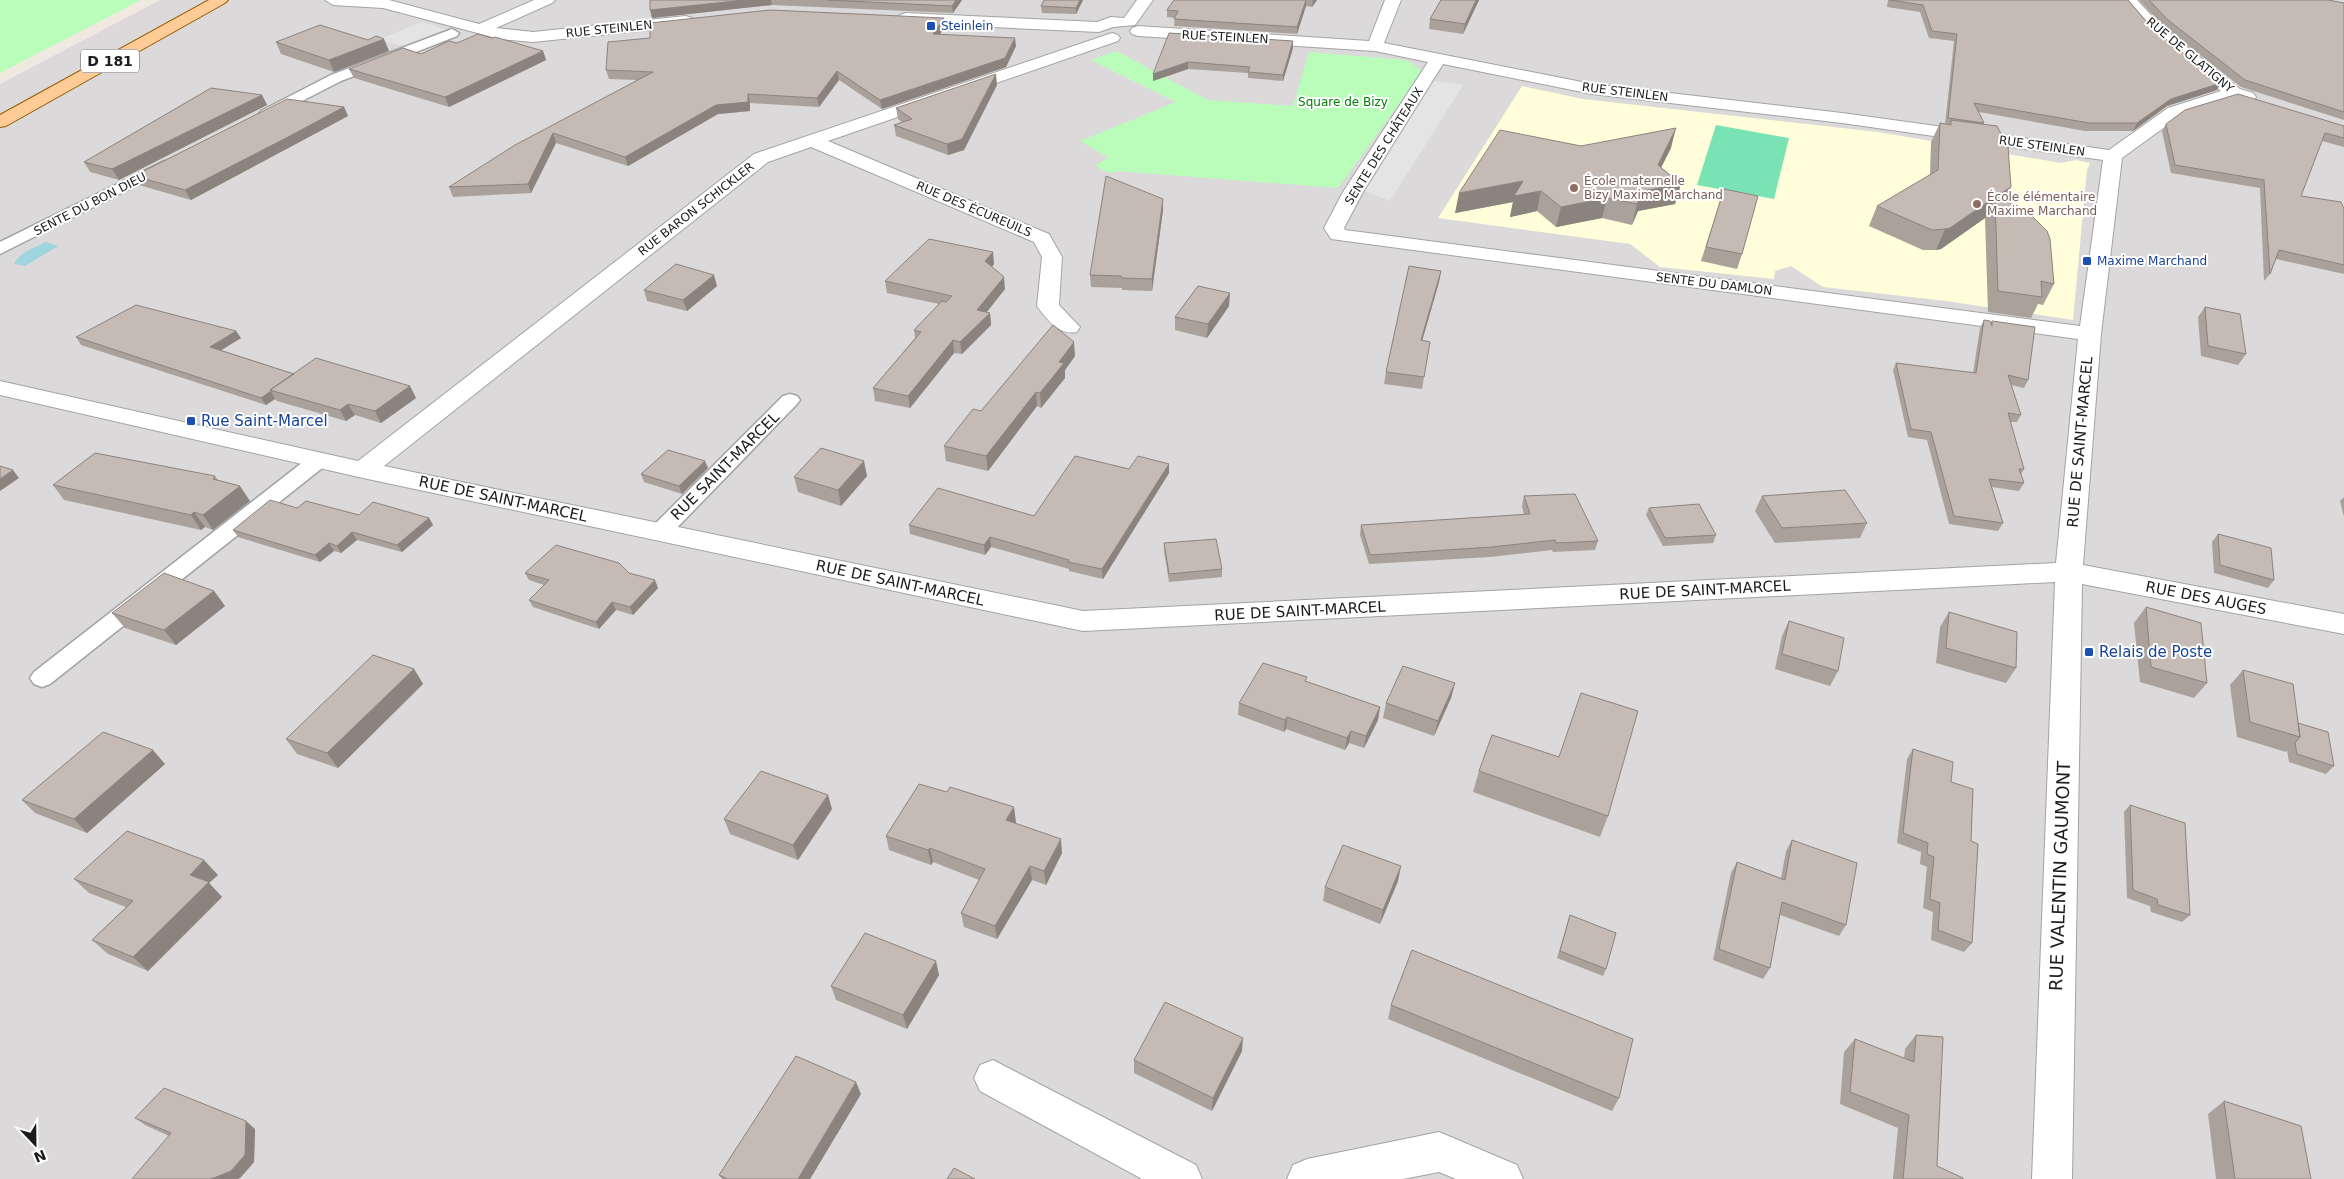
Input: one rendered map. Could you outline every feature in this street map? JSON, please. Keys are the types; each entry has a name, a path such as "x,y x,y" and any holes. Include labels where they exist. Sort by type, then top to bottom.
{"main road":[{"name":"D 181","path":"0,122 220,0"}],"street":[{"name":"RUE STEINLEN","path":"333,0 383,3 500,34 533,37 705,19"},
{"path":"482,28 547,0"},
{"path":"1134,27 1145,0"},
{"path":"1375,46 1392,0"},
{"name":"RUE DE GLATIGNY","path":"2129,0 2157,31 2234,93 2261,102"},
{"path":"891,18 1106,32"},
{"name":"RUE STEINLEN","path":"1106,32 1128,37 1134,27 1375,46 1592,89 1842,118 2113,156"},
{"name":"RUE BARON SCHICKLER","path":"363,470 761,158 812,141 1106,32"},
{"name":"SENTE DES CHÂTEAUX","path":"1338,235 1334,228 1353,192 1439,58"},
{"path":"2113,156 2174,112 2234,93"},
{"name":"RUE DES ÉCUREUILS","path":"812,141 1042,238 1052,258 1048,306 1069,327"},
{"name":"RUE DE SAINT-MARCEL","path":"0,388 363,470 1083,622 2068,572 2090,334 2113,156"},
{"name":"SENTE DU DAMLON","path":"1338,235 2090,334"},
{"name":"RUE DES AUGES","path":"2068,572 2344,624"},
{"name":"RUE VALENTIN GAUMONT","path":"2052,1179 2068,572"},
{"path":"993,1078 1182,1179"},
{"path":"1307,1179 1439,1152 1502,1179"}],"lane":[{"path":"254,121 336,78 452,33"},
{"name":"SENTE DU BON DIEU","path":"0,249 176,160"},
{"name":"RUE SAINT-MARCEL","path":"660,532 790,400"},
{"path":"42,678 319,460"}],"shaded area":[{"path":"160,0 2344,0 2344,1179 0,1179 0,84"},
{"path":"422,22 459,34 417,51 380,39"},
{"path":"1422,79 1463,85 1390,201 1349,185"},
{"path":"1522,86 1583,99 1878,132 2061,163 2076,160 2090,163 2087,170 2073,320 1946,301 1823,287 1791,266 1775,271 1774,279 1660,267 1630,244 1438,218"}],"green space":[{"path":"0,0 141,0 0,73"},
{"name":"Square de Bizy","path":"1116,51 1208,100 1293,106 1309,52 1406,60 1423,71 1338,188 1118,171 1110,173 1095,166 1108,157 1080,141 1176,102 1091,60"},
{"path":"1716,125 1789,138 1774,199 1697,185"}],"water":[{"path":"46,242 58,246 25,266 14,264 24,253"}],"building":[{"path":"650,0 745,0 650,10"},
{"path":"827,0 956,0 952,6"},
{"path":"1044,0 1080,0 1076,8 1041,6"},
{"path":"1174,0 1306,0 1297,27 1174,19 1178,11 1167,10"},
{"path":"1441,0 1476,0 1465,24 1430,19"},
{"path":"1890,0 2128,0 2153,29 2221,83 2171,99 2137,123 2089,123 1974,103 1984,123 1948,118 1957,34 1932,31 1923,5"},
{"path":"2149,0 2328,0 2344,3 2344,112 2245,80 2168,20"},
{"path":"770,10 944,18 933,34 1015,38 1005,58 880,100 837,71 817,98 748,94 748,102 716,105 625,157 553,133 528,184 449,187 515,145 653,72 606,70 608,42 650,38 650,23"},
{"path":"320,25 368,40 376,36 384,39 329,60 276,42"},
{"path":"1169,33 1293,41 1283,75 1248,72 1250,67 1188,62 1153,74"},
{"path":"478,34 543,51 445,97 349,69 403,48 421,54 449,41 457,43"},
{"path":"996,74 962,139 947,144 894,125 912,119 896,108"},
{"path":"211,88 262,95 112,169 84,162"},
{"path":"2238,94 2344,126 2344,138 2325,133 2301,196 2341,202 2344,209 2344,265 2279,250 2270,274 2264,180 2175,165 2166,124 2185,110"},
{"path":"287,99 344,107 185,190 134,176"},
{"path":"1951,120 1997,126 2008,147 2011,187 1950,228 1945,229 1932,230 1877,206 1938,170 1940,123 1951,125"},
{"path":"1676,128 1658,165 1681,184 1643,191 1637,204 1607,198 1561,207 1541,191 1514,196 1523,181 1459,193 1500,130 1581,146"},
{"path":"1106,176 1163,199 1152,279 1090,275"},
{"path":"1724,189 1758,196 1742,254 1706,247"},
{"path":"1995,197 2025,209 2047,231 2050,239 2054,284 2041,281 2042,297 1998,291"},
{"path":"929,239 993,252 985,261 1004,277 977,310 990,313 960,342 953,340 908,396 873,388 921,332 914,330 942,301 946,302 952,296 885,281"},
{"path":"676,264 714,275 683,300 644,290"},
{"path":"1409,266 1441,271 1421,340 1430,342 1424,377 1386,372"},
{"path":"1198,286 1230,293 1208,324 1175,317"},
{"path":"136,305 236,331 210,347 294,374 261,398 76,337"},
{"path":"2205,307 2240,314 2246,354 2208,346"},
{"path":"1984,320 1990,321 1992,326 1992,321 2035,327 2028,380 2008,375 2021,415 2008,413 2024,469 2019,469 2024,483 1989,479 2003,523 1954,516 1931,432 1911,429 1896,363 1976,373"},
{"path":"1053,325 1074,342 1059,362 1064,363 1040,393 1036,392 986,456 944,446 973,409 981,411"},
{"path":"316,358 410,386 375,411 348,404 340,410 270,390"},
{"path":"821,448 864,461 838,490 794,477"},
{"path":"668,450 705,461 679,486 641,474"},
{"path":"95,453 215,476 213,479 240,486 203,515 194,512 191,515 53,485"},
{"path":"1075,456 1129,469 1138,456 1169,464 1102,569 1068,562 1069,560 990,537 984,545 909,525 938,488 1034,516"},
{"path":"0,466 13,470 0,479"},
{"path":"1845,490 1867,523 1782,528 1762,496"},
{"path":"1575,494 1598,541 1556,543 1555,540 1492,547 1370,555 1361,525 1530,514 1524,496"},
{"path":"270,500 297,508 306,501 359,515 373,502 429,518 397,545 352,532 337,546 329,543 315,555 233,530"},
{"path":"1699,504 1716,535 1665,538 1649,508"},
{"path":"2218,534 2271,548 2274,580 2220,565"},
{"path":"1216,539 1222,569 1169,574 1164,543"},
{"path":"556,545 619,563 629,573 655,580 630,607 612,602 596,622 529,600 549,580 525,573"},
{"path":"164,573 214,591 164,630 112,613"},
{"path":"2146,607 2201,623 2207,683 2151,667"},
{"path":"1949,612 2017,632 2016,668 1946,648"},
{"path":"1789,621 1844,638 1838,671 1782,654"},
{"path":"373,655 414,669 327,753 286,739"},
{"path":"1263,663 1307,677 1305,681 1380,707 1366,736 1351,731 1347,738 1287,717 1285,720 1239,703"},
{"path":"1403,666 1455,683 1438,721 1386,703"},
{"path":"2243,670 2293,684 2300,737 2250,722"},
{"path":"1581,693 1638,711 1608,816 1479,771 1492,735 1559,757"},
{"path":"2298,723 2328,732 2334,766 2297,754 2295,743 2300,737"},
{"path":"103,732 153,750 74,819 22,800"},
{"path":"1913,749 1953,762 1951,782 1973,789 1971,841 1978,844 1972,943 1938,930 1940,903 1930,899 1934,857 1927,854 1928,843 1903,833"},
{"path":"761,771 828,795 793,845 724,819"},
{"path":"919,784 947,792 950,787 1014,807 1006,820 1061,839 1044,871 1030,866 995,926 961,913 985,869 930,848 928,850 886,836"},
{"path":"2130,805 2185,823 2190,915 2158,905 2157,899 2133,890"},
{"path":"127,831 204,860 190,875 209,882 133,957 92,940 133,901 74,879"},
{"path":"1792,840 1857,863 1846,925 1782,902 1770,968 1719,949 1737,862 1785,880"},
{"path":"1343,845 1401,866 1383,910 1325,887"},
{"path":"1570,915 1616,933 1606,969 1560,951"},
{"path":"865,933 936,961 903,1015 831,986"},
{"path":"1412,950 1633,1039 1619,1098 1391,1005"},
{"path":"1165,1002 1243,1038 1213,1098 1134,1060"},
{"path":"1916,1035 1943,1037 1937,1166 1963,1179 1903,1179 1909,1115 1850,1092 1855,1039 1914,1062"},
{"path":"796,1056 856,1082 798,1179 728,1179 719,1175"},
{"path":"164,1088 246,1121 245,1155 231,1171 209,1179 132,1179 171,1133 135,1118"},
{"path":"2224,1101 2301,1126 2311,1179 2235,1179"},
{"path":"954,1168 975,1179 947,1179"}],"place":[{"name":"Steinlein","path":"931,26"},
{"name":"École maternelle Bizy Maxime Marchand","path":"1574,188"},
{"name":"École élémentaire Maxime Marchand","path":"1977,204"},
{"name":"Maxime Marchand","path":"2087,261"},
{"name":"Rue Saint-Marcel","path":"191,421"},
{"name":"Relais de Poste","path":"2089,652"}]}
